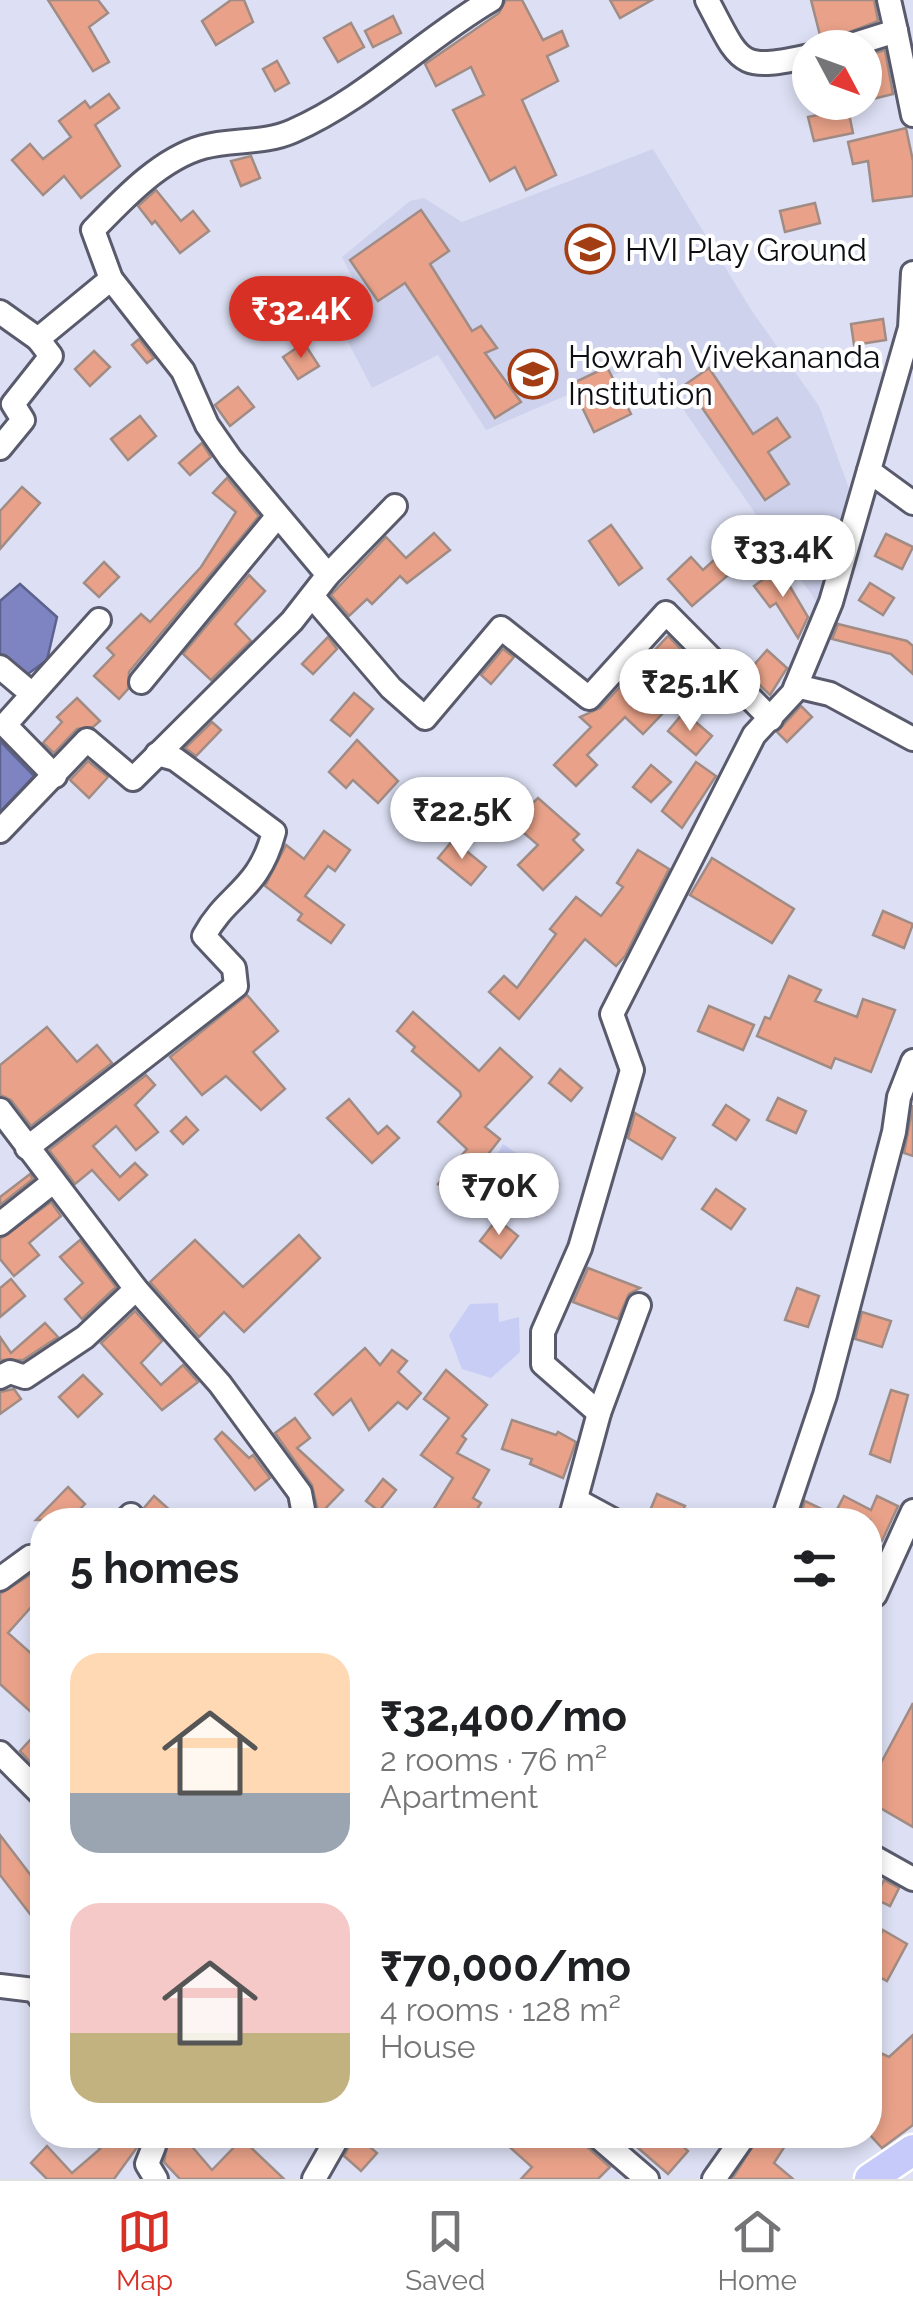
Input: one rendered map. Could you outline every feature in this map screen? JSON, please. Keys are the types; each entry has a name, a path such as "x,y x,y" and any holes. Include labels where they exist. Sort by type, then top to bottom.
{"main road":[{"path":"870,2179 913,2150"}],"street":[{"path":"328,575 276,518 207,425 183,371 111,279 93,230 166,165 202,147 292,132 341,106 427,40 491,0"},
{"path":"708,0 729,40 747,62 763,66 792,60"},
{"path":"889,0 913,115"},
{"path":"882,36 896,32"},
{"path":"598,1413 543,1364 543,1332 580,1248 632,1070 612,1014 754,735 796,686 832,602 910,328 913,273"},
{"path":"38,340 111,279"},
{"path":"0,312 38,340 52,356 13,404 23,420 0,448"},
{"path":"869,471 913,503"},
{"path":"0,831 87,740 133,779 254,660 394,506"},
{"path":"141,682 276,518"},
{"path":"312,596 391,688 425,718 501,628 589,698 666,613 771,719"},
{"path":"56,776 5,725 98,620"},
{"path":"0,667 32,694"},
{"path":"796,686 830,694 913,739"},
{"path":"27,1148 236,986 234,968 204,936 213,920 250,886 267,857 274,832 175,759 157,754"},
{"path":"787,1508 825,1395 894,1132 899,1097 913,1061"},
{"path":"0,1110 136,1289 232,1400 300,1493 303,1508"},
{"path":"0,1224 53,1182"},
{"path":"0,1378 10,1372 26,1377 85,1337 136,1289"},
{"path":"574,1508 598,1413 639,1305"},
{"path":"882,1580 913,1511"},
{"path":"0,1579 22,1559 30,1557"},
{"path":"0,1754 30,1777"},
{"path":"882,1862 913,1879"},
{"path":"0,1986 30,1990"},
{"path":"153,2148 148,2164 156,2179"},
{"path":"323,2175 334,2148"},
{"path":"611,2148 647,2179"},
{"path":"714,2179 736,2148"}],"shaded area":[{"name":"Howrah Vivekananda Institution","path":"653,149 750,308 819,406 851,494 818,604 649,360 486,430 438,355 372,388 338,323 363,299 342,257 410,201 424,198 462,222"},
{"path":"20,584 57,617 47,660 21,679 0,664 0,601"},
{"path":"0,741 34,776 0,812"},
{"path":"503,1144 561,1184 537,1218 480,1186"},
{"path":"498,1303 499,1322 519,1317 520,1352 491,1378 462,1369 449,1335 470,1304"}],"building":[{"path":"48,0 98,0 108,13 89,27 109,62 93,71"},
{"path":"231,0 244,0 253,22 216,45 202,21"},
{"path":"506,0 522,0 543,40 562,31 568,46 547,56 558,81 522,100 556,175 526,190 515,167 490,181 453,110 484,95 471,67 436,86 425,64 499,13"},
{"path":"610,0 652,0 620,18"},
{"path":"811,0 874,0 878,21 855,30 819,30"},
{"path":"393,16 401,33 373,47 365,31"},
{"path":"351,23 364,47 338,62 324,38"},
{"path":"885,50 893,94 882,97"},
{"path":"277,61 289,83 275,91 263,69"},
{"path":"109,94 119,108 95,125 120,166 81,198 64,176 43,195 12,160 30,144 43,159 71,137 59,121 85,101 90,108"},
{"path":"809,120 850,120 853,133 814,141"},
{"path":"906,128 913,161 913,196 873,201 868,161 853,164 848,142"},
{"path":"251,156 260,178 241,186 231,161"},
{"path":"156,190 181,221 193,211 209,231 180,253 138,206"},
{"path":"815,203 820,223 785,232 780,211"},
{"path":"421,210 449,251 430,264 472,331 481,326 497,348 485,353 521,402 495,418 405,283 378,301 350,260"},
{"path":"883,319 886,340 854,345 851,324"},
{"path":"139,339 154,358 147,363 132,345"},
{"path":"304,343 319,366 298,379 283,357"},
{"path":"94,351 110,367 90,386 75,369"},
{"path":"607,367 631,414 594,432 571,384"},
{"path":"709,368 753,434 777,418 790,437 768,452 789,484 765,500 686,384"},
{"path":"238,387 254,407 230,426 215,405"},
{"path":"140,416 156,436 128,460 111,439"},
{"path":"202,443 211,457 190,475 179,463"},
{"path":"227,478 259,516 129,672 128,689 119,699 94,676 114,655 107,648 141,614 150,622 201,567 236,512 213,493"},
{"path":"22,487 40,503 0,549 0,511"},
{"path":"754,524 769,540 692,606 668,579 691,557 703,570"},
{"path":"611,525 642,568 619,585 589,541"},
{"path":"434,533 450,550 407,583 400,576 372,604 367,599 349,616 331,595 386,537 406,558"},
{"path":"886,534 913,547 902,569 875,556"},
{"path":"104,562 119,577 99,597 84,583"},
{"path":"779,568 808,617 798,638 776,603 770,607 754,586"},
{"path":"249,575 265,591 235,624 251,641 211,680 183,654"},
{"path":"870,583 894,598 883,615 859,600"},
{"path":"838,624 907,641 913,646 913,674 891,654 832,639"},
{"path":"668,636 693,662 656,699 666,710 643,734 625,717 587,755 597,765 576,786 554,765 591,727 580,717 600,708"},
{"path":"328,637 337,649 313,674 302,664"},
{"path":"503,649 514,657 491,684 481,675"},
{"path":"767,650 787,668 770,695 747,673"},
{"path":"354,693 373,709 350,736 331,720"},
{"path":"77,698 100,721 93,727 77,729 54,753 43,743 62,722 57,717"},
{"path":"801,706 812,717 787,742 777,732"},
{"path":"684,712 712,736 696,755 668,731"},
{"path":"212,722 221,730 196,756 185,748"},
{"path":"357,740 398,781 378,803 353,780 346,788 329,772"},
{"path":"88,761 108,777 89,798 70,780"},
{"path":"696,762 716,776 682,828 662,811"},
{"path":"651,765 671,782 651,802 633,787"},
{"path":"505,779 533,803 538,798 579,834 573,840 583,850 543,890 518,865 538,845 486,800"},
{"path":"439,797 466,816 450,839 423,820"},
{"path":"324,831 350,850 335,871 328,866 305,896 344,925 331,943 298,920 302,914 265,886 286,845 304,859"},
{"path":"453,840 486,867 471,885 438,858"},
{"path":"638,850 669,869 625,956 616,966 585,939 519,1019 489,992 504,976 517,988 556,934 550,929 576,897 601,916 623,887 617,883"},
{"path":"712,858 794,909 772,943 690,895"},
{"path":"883,911 913,924 904,948 873,935"},
{"path":"789,976 821,990 815,1001 857,1017 863,999 895,1010 871,1072 835,1058 831,1068 757,1036 765,1017 770,1019"},
{"path":"247,995 278,1031 253,1052 285,1089 261,1110 226,1076 202,1095 170,1057"},
{"path":"709,1006 754,1025 743,1050 698,1031"},
{"path":"413,1012 479,1071 500,1048 532,1077 485,1127 500,1139 467,1181 472,1186 459,1202 438,1184 467,1149 438,1122 461,1096 412,1051 415,1047 397,1031"},
{"path":"47,1027 77,1062 97,1045 112,1063 31,1126 11,1100 0,1095 0,1065"},
{"path":"560,1069 582,1088 571,1101 549,1083"},
{"path":"146,1075 155,1085 135,1105 158,1132 136,1150 116,1126 93,1146 120,1177 135,1163 147,1175 119,1200 92,1170 75,1184 49,1150"},
{"path":"778,1098 806,1111 796,1133 767,1120"},
{"path":"349,1099 378,1134 387,1126 399,1138 372,1163 327,1118"},
{"path":"726,1105 749,1120 736,1140 713,1125"},
{"path":"913,1105 913,1156 904,1153"},
{"path":"635,1113 675,1138 662,1159 628,1138"},
{"path":"186,1117 198,1130 183,1144 171,1131"},
{"path":"30,1174 33,1179 0,1205 0,1197"},
{"path":"716,1189 745,1209 731,1229 702,1209"},
{"path":"51,1202 61,1216 29,1243 39,1255 14,1276 0,1259 0,1239"},
{"path":"497,1219 518,1236 501,1258 480,1241"},
{"path":"299,1235 320,1258 244,1332 224,1312 199,1337 150,1282 195,1240 243,1287"},
{"path":"80,1240 116,1287 82,1319 65,1299 83,1283 60,1257"},
{"path":"588,1268 640,1288 629,1294 618,1319 573,1302"},
{"path":"11,1279 25,1296 0,1317 0,1288"},
{"path":"797,1288 819,1296 808,1327 785,1320"},
{"path":"135,1311 162,1341 141,1363 161,1385 183,1365 198,1382 162,1410 101,1343"},
{"path":"862,1312 891,1321 882,1347 855,1339"},
{"path":"45,1323 58,1337 23,1360 0,1360 0,1337 11,1353"},
{"path":"365,1348 380,1365 392,1350 407,1361 398,1372 421,1393 407,1409 398,1402 369,1430 351,1399 333,1415 315,1394"},
{"path":"446,1370 487,1405 462,1436 466,1439 457,1453 489,1470 473,1498 481,1503 478,1508 434,1508 453,1478 421,1455 449,1418 424,1399"},
{"path":"83,1375 102,1394 78,1417 59,1397"},
{"path":"14,1389 21,1399 0,1414 0,1392"},
{"path":"891,1390 908,1395 890,1462 870,1454"},
{"path":"295,1418 310,1438 297,1448 343,1490 326,1508 317,1508 312,1485 275,1433"},
{"path":"512,1420 556,1435 558,1432 576,1442 563,1478 530,1464 532,1459 502,1449"},
{"path":"222,1432 249,1458 253,1455 270,1478 255,1490 215,1439"},
{"path":"383,1479 396,1490 381,1508 366,1501"},
{"path":"68,1487 85,1504 81,1508 48,1508"},
{"path":"657,1494 685,1506 684,1508 651,1508"},
{"path":"154,1496 168,1508 144,1508"},
{"path":"844,1496 867,1508 838,1508"},
{"path":"877,1496 898,1506 882,1541 882,1508 872,1508"},
{"path":"30,1575 30,1608 8,1633 30,1652 30,1711 0,1684 0,1594"},
{"path":"913,1703 913,1827 882,1809 882,1761"},
{"path":"30,1740 30,1762 20,1751"},
{"path":"0,1835 30,1874 30,1914 0,1875"},
{"path":"884,1880 899,1888 890,1906 882,1902"},
{"path":"882,1932 907,1944 887,1981 882,1978"},
{"path":"913,2035 913,2125 882,2148 882,2054 889,2057"},
{"path":"49,2148 72,2173 100,2149 137,2148 114,2179 47,2179 31,2163"},
{"path":"167,2148 193,2148 212,2170 233,2148 251,2148 284,2179 180,2179 164,2162"},
{"path":"348,2148 371,2148 377,2153 361,2171 344,2156"},
{"path":"511,2148 588,2148 610,2167 598,2179 521,2179 532,2167"},
{"path":"638,2148 685,2148 688,2151 668,2174"},
{"path":"752,2148 784,2148 774,2163 793,2179 732,2179"}],"place":[{"name":"HVI Play Ground","path":"590,249"},
{"name":"Howrah Vivekananda Institution","path":"533,374"}]}
